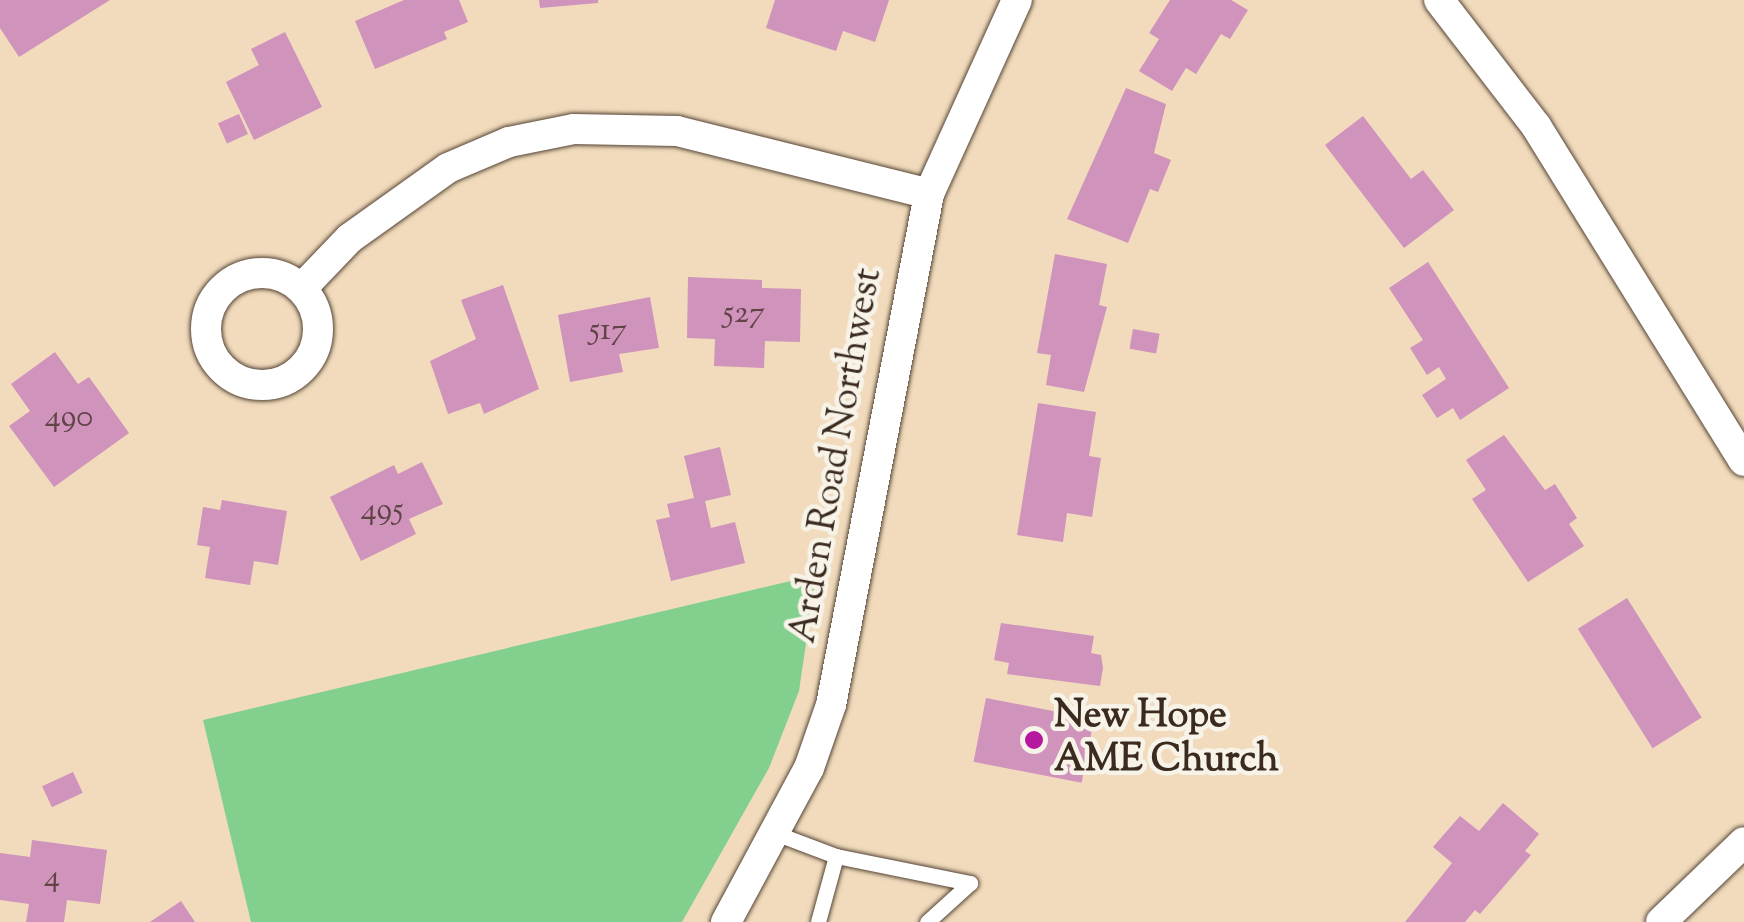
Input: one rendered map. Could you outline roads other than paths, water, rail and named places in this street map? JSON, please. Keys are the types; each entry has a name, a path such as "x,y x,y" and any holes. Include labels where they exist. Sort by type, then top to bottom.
{"street":[{"name":"Arden Road Northwest","path":"726,922 808,768 848,641 908,278 929,194 1017,0"},
{"path":"1439,0 1536,126 1744,460"},
{"path":"302,288 350,238 448,168 509,142 574,128 676,131 929,194"},
{"path":"1660,922 1744,842"}],"lane":[{"path":"775,832 836,856 970,883 927,922"},
{"path":"818,922 836,856"}],"place":[{"name":"New Hope AME Church","path":"1034,740"}]}
